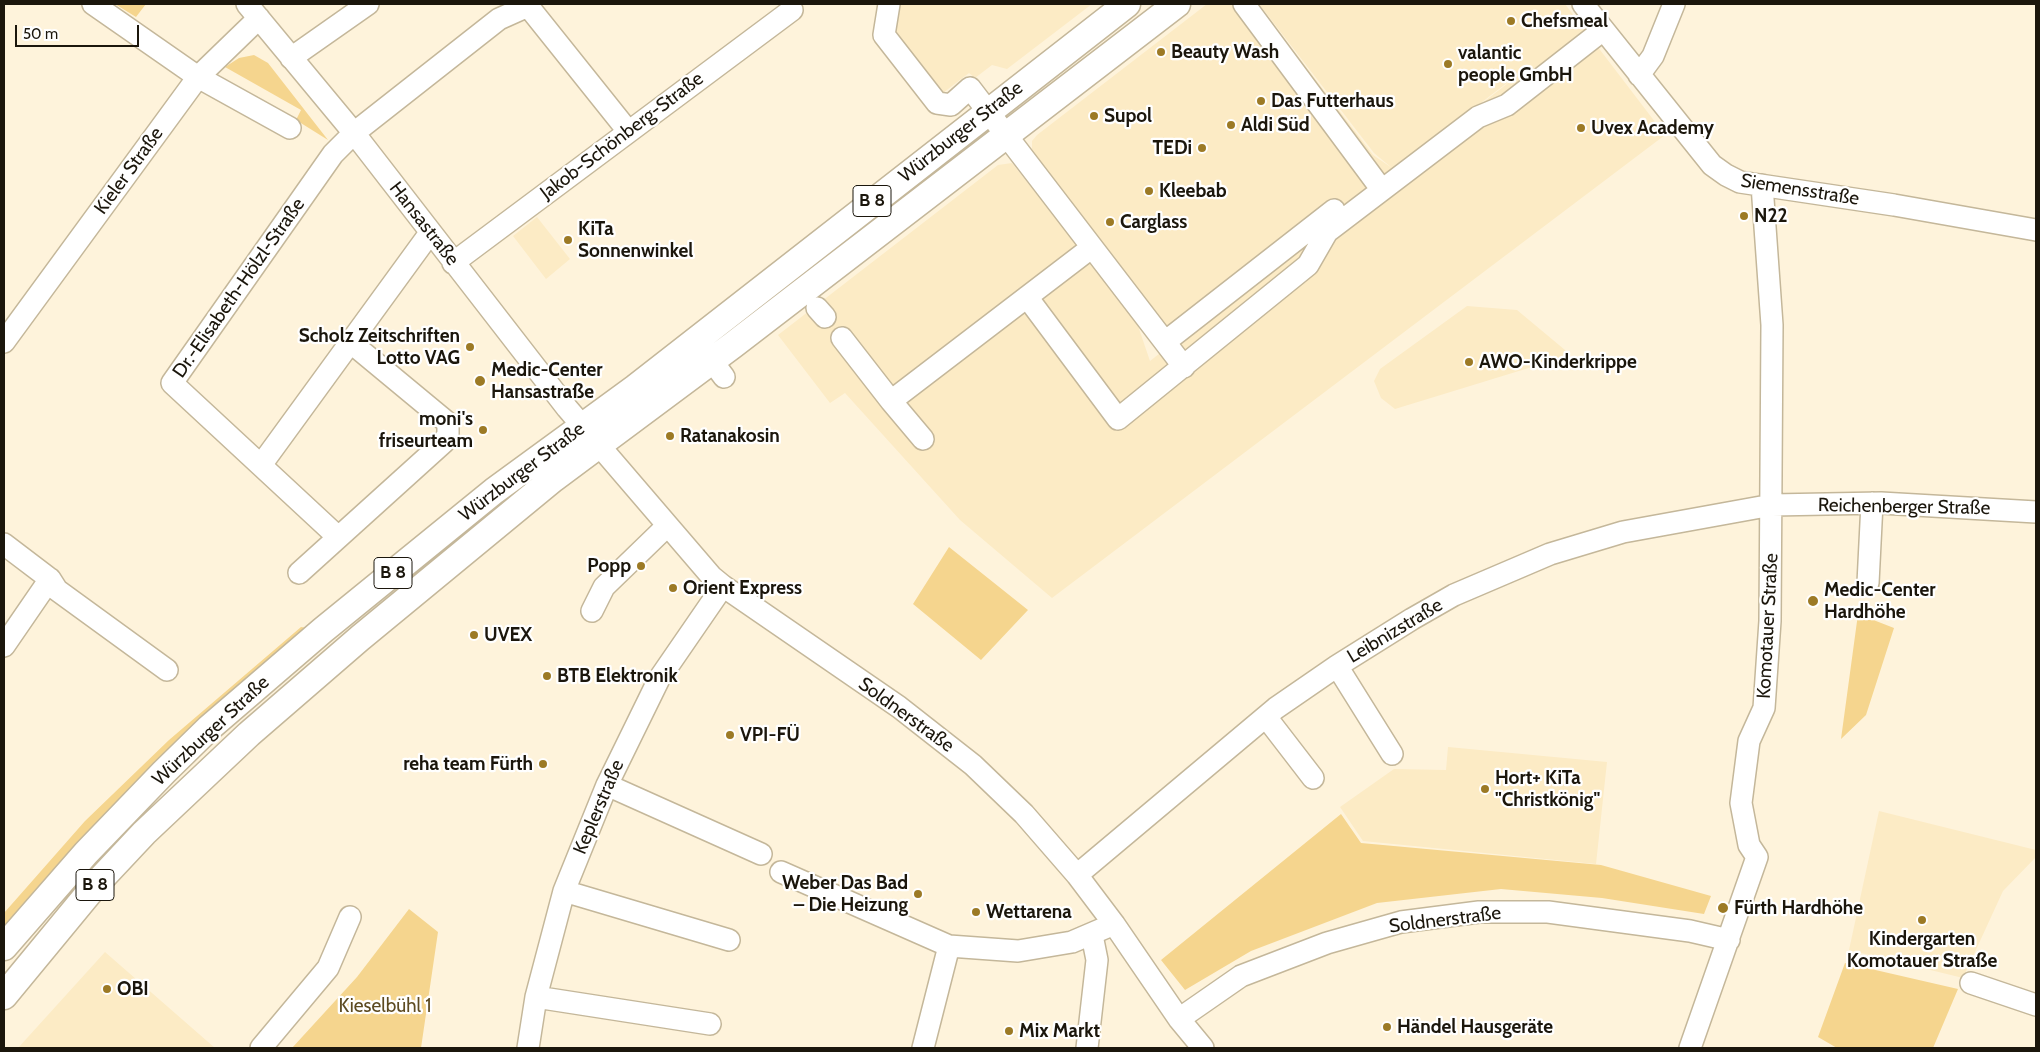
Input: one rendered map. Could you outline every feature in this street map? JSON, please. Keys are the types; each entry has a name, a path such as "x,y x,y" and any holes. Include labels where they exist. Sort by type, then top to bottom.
{"main road":[{"name":"Würzburger Straße","path":"4,996 98,882 144,832 195,783 402,602 513,510 649,377 1127,4"},
{"name":"Würzburger Straße","path":"4,947 86,853 209,728 368,593 494,491 591,435 718,369 1005,136 1176,4"}],"street":[{"path":"93,4 198,77 290,128"},
{"path":"291,58 368,4"},
{"path":"889,4 884,35 937,103 951,105 970,88 1005,136"},
{"path":"1244,4 1379,184"},
{"name":"Siemensstraße","path":"1583,4 1712,165 1740,182 1894,204 2036,230"},
{"path":"1639,75 1652,56 1674,4"},
{"path":"354,133 499,19 528,6 628,131"},
{"name":"Jakob-Schönberg-Straße","path":"453,263 792,10"},
{"name":"Kieler Straße","path":"6,335 198,77 253,11"},
{"name":"Hansastraße","path":"253,11 354,133 453,263 591,435"},
{"path":"1165,342 1379,184 1478,117 1507,106 1603,30"},
{"name":"Dr.-Elisabeth-Hölzl-Straße","path":"261,466 172,383 333,154 354,133"},
{"name":"Würzburger Straße","path":"1005,136 1184,367"},
{"path":"1027,297 1118,420 1308,265 1327,232 1379,184"},
{"name":"Komotauer Straße","path":"1690,1048 1757,857 1749,845 1740,803 1749,741 1764,708 1770,620 1772,325 1762,186"},
{"path":"338,537 261,466 430,232"},
{"path":"892,401 1091,248"},
{"path":"842,338 923,439"},
{"path":"299,573 444,442 448,434 448,423 350,341"},
{"name":"Soldnerstraße","path":"591,435 667,526 722,586 899,707 951,747 1024,814 1077,875 1114,924 1179,1019 1203,1048"},
{"path":"1868,583 1872,503"},
{"name":"Reichenberger Straße","path":"1772,506 1872,503 2036,512"},
{"name":"Leibnizstraße","path":"1077,875 1266,717 1337,666 1454,595 1550,554 1623,532 1772,506"},
{"path":"592,611 604,587 667,526"},
{"path":"4,544 50,579 57,590 167,670"},
{"path":"4,646 50,579"},
{"name":"Keplerstraße","path":"528,1048 536,997 564,890 606,785 659,679 722,586"},
{"path":"1337,666 1392,754"},
{"path":"1266,717 1313,778"},
{"path":"606,785 761,854"},
{"path":"781,872 949,946 1018,951 1072,942 1114,924"},
{"path":"564,890 729,940"},
{"name":"Soldnerstraße","path":"1179,1019 1241,976 1327,943 1401,922 1479,912 1548,912 1690,931 1729,940"},
{"path":"261,1048 328,968 350,917"},
{"path":"1087,1048 1097,960 1092,935"},
{"path":"924,1048 949,946"},
{"path":"1971,982 2036,1005"},
{"path":"536,997 710,1024"}],"shaded area":[{"path":"896,4 1092,4 1007,69 992,65 975,78 969,73 939,96 894,37"},
{"path":"1207,4 1258,4 1373,155 1392,168 1374,153 1259,4 1565,4 1665,135 1052,598 960,520 845,393 830,403 778,335 998,165 1012,163 1136,320 1150,361 1173,343 1035,157 1032,150 1032,141 1037,135","holes":["1530,66 1396,170 1495,92"]},
{"path":"537,217 570,259 546,279 513,236"},
{"name":"AWO-Kinderkrippe","path":"1467,306 1517,310 1571,355 1395,409 1381,398 1374,381 1380,369"},
{"name":"Hort+ KiTa \"Christkönig\"","path":"1448,747 1607,762 1596,864 1363,841 1340,807 1394,769 1446,770"},
{"name":"Kindergarten Komotauer Straße","path":"1879,811 2036,850 2036,857 2003,891 1963,978 1849,950"},
{"path":"105,952 215,1048 18,1048"}],"green space":[{"path":"115,4 146,4 136,17"},
{"path":"254,55 268,63 328,140 296,120 301,110 225,67 239,58"},
{"path":"949,547 1028,610 981,660 913,604"},
{"path":"1858,614 1894,628 1866,715 1841,739"},
{"path":"301,627 308,628 4,930 4,913 85,821 169,740"},
{"path":"1341,814 1361,843 1601,865 1711,896 1704,914 1602,898 1501,889 1377,903 1251,951 1185,990 1161,960"},
{"name":"Kieselbühl 1","path":"409,909 438,932 421,1048 292,1048 357,977"},
{"path":"1845,963 1958,989 1933,1048 1837,1048 1818,1037"}],"place":[{"name":"Chefsmeal","path":"1511,21"},
{"name":"Beauty Wash","path":"1161,52"},
{"name":"valantic people GmbH","path":"1448,64"},
{"name":"Das Futterhaus","path":"1261,101"},
{"name":"Supol","path":"1094,116"},
{"name":"Aldi Süd","path":"1231,125"},
{"name":"Uvex Academy","path":"1581,128"},
{"name":"TEDi","path":"1202,148"},
{"name":"Kleebab","path":"1149,191"},
{"name":"N22","path":"1744,216"},
{"name":"Carglass","path":"1110,222"},
{"name":"KiTa Sonnenwinkel","path":"568,240"},
{"name":"Scholz Zeitschriften Lotto VAG","path":"470,347"},
{"name":"AWO-Kinderkrippe","path":"1469,362"},
{"name":"Medic-Center Hansastraße","path":"480,381"},
{"name":"moni's friseurteam","path":"483,430"},
{"name":"Ratanakosin","path":"670,436"},
{"name":"Popp","path":"641,566"},
{"name":"Orient Express","path":"673,588"},
{"name":"Medic-Center Hardhöhe","path":"1813,601"},
{"name":"UVEX","path":"474,635"},
{"name":"BTB Elektronik","path":"547,676"},
{"name":"VPI-FÜ","path":"730,735"},
{"name":"reha team Fürth","path":"543,764"},
{"name":"Hort+ KiTa \"Christkönig\"","path":"1485,789"},
{"name":"Weber Das Bad – Die Heizung","path":"918,894"},
{"name":"Fürth Hardhöhe","path":"1723,908"},
{"name":"Wettarena","path":"976,912"},
{"name":"Kindergarten Komotauer Straße","path":"1922,920"},
{"name":"OBI","path":"107,989"},
{"name":"Händel Hausgeräte","path":"1387,1027"},
{"name":"Mix Markt","path":"1009,1031"}]}
